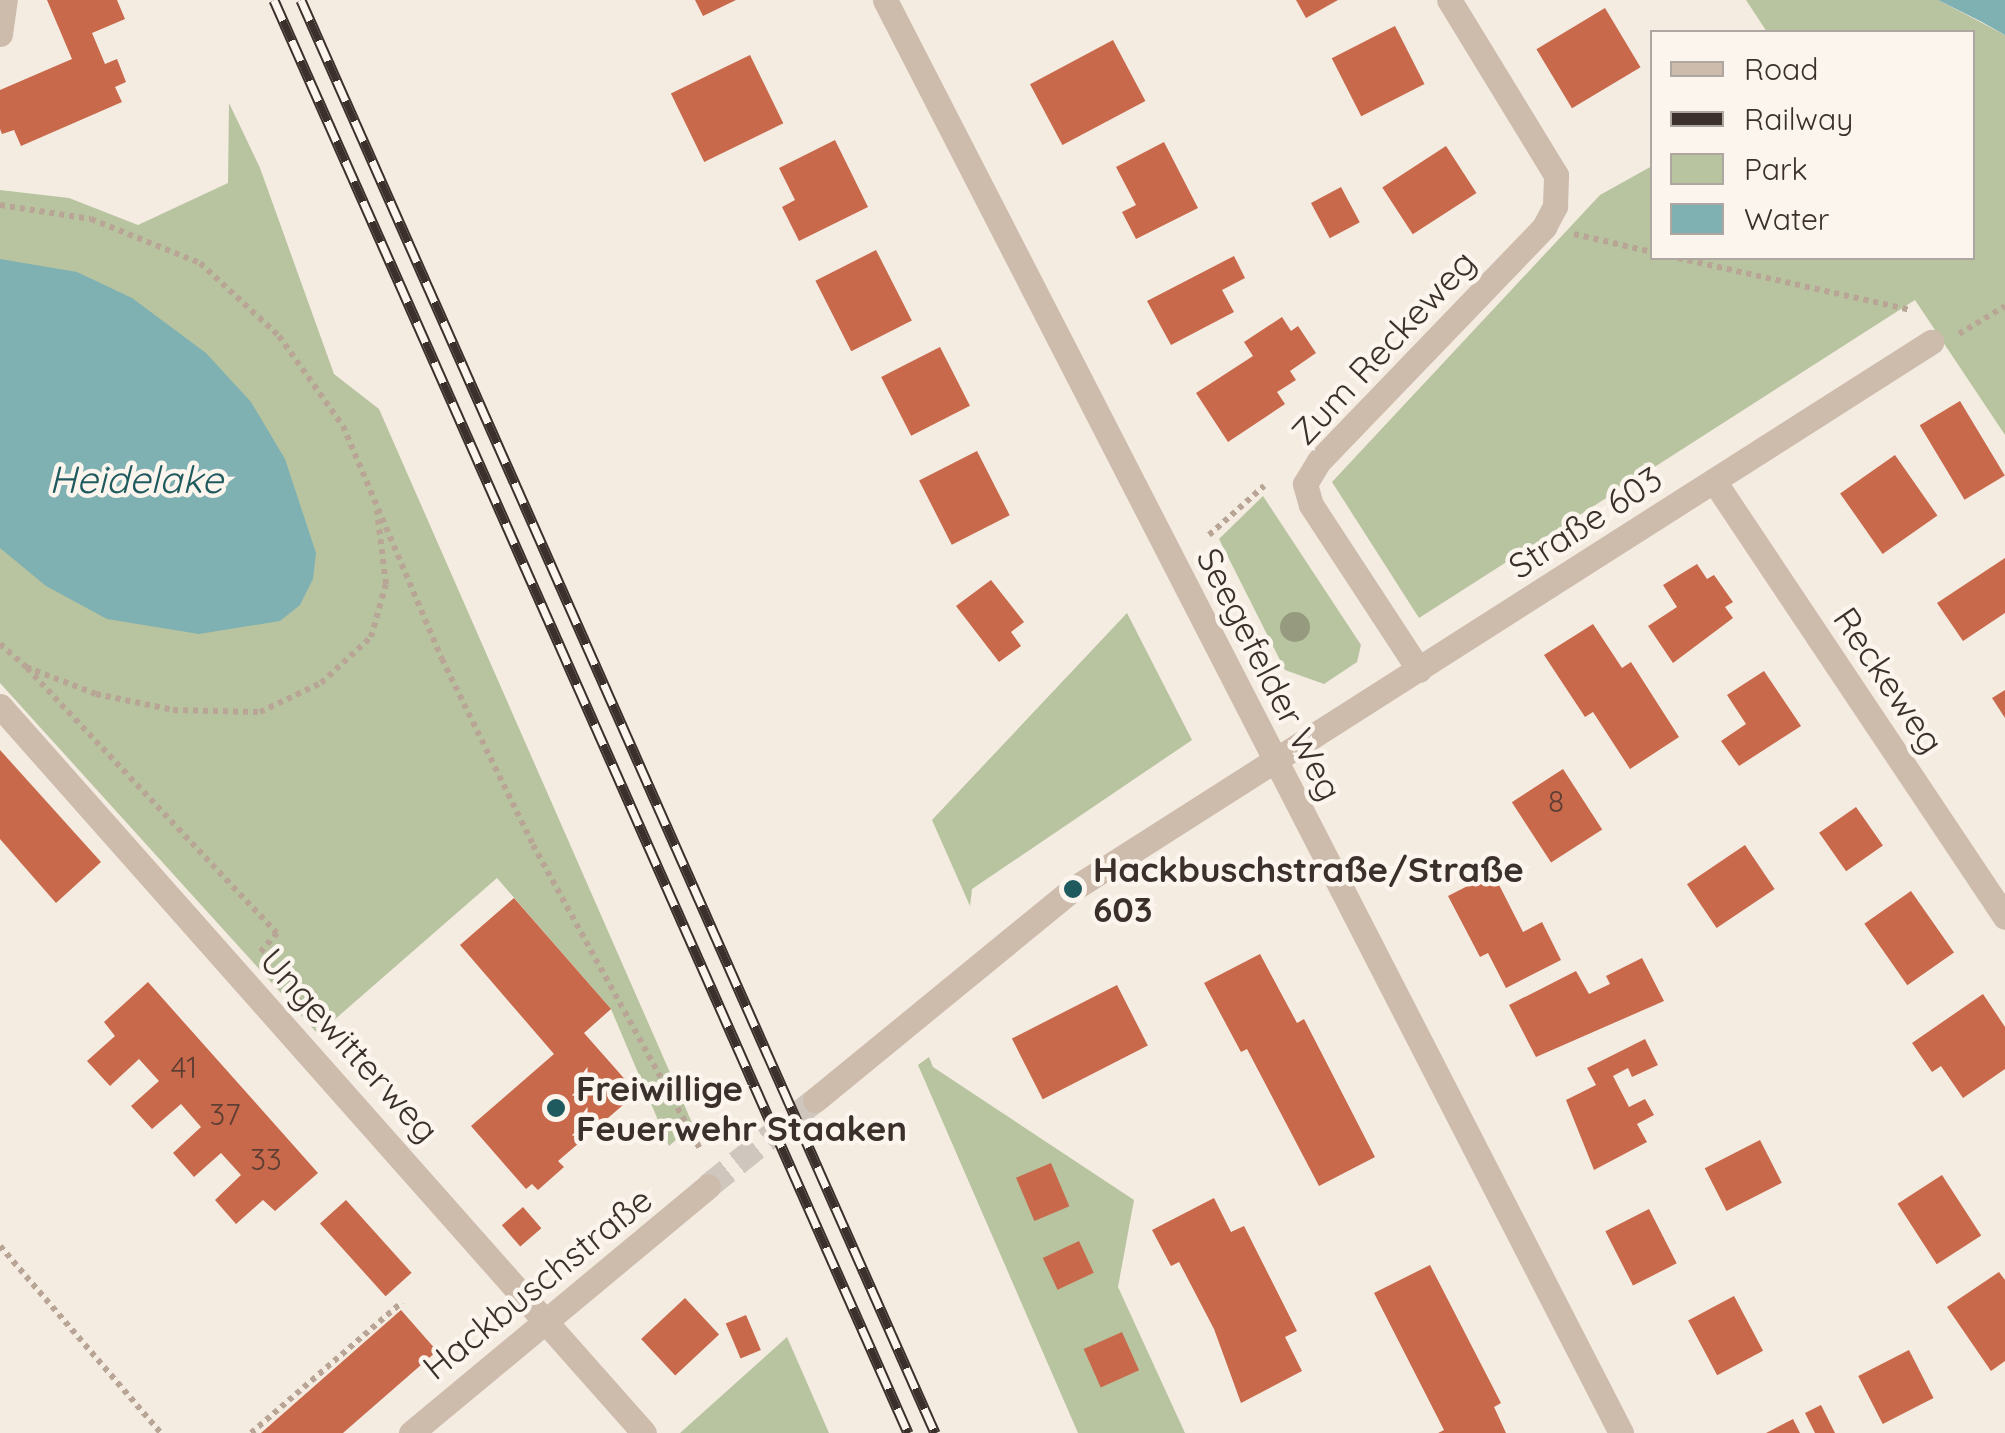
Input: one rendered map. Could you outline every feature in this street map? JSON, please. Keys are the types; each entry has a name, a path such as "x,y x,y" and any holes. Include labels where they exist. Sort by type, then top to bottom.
{"street":[{"path":"0,34 5,0"},
{"name":"Seegefelder Weg","path":"885,0 1621,1433"},
{"name":"Zum Reckeweg","path":"1419,670 1312,505 1305,484 1318,462 1544,227 1555,206 1556,175 1449,0"},
{"name":"Straße 603","path":"1275,760 1931,342"},
{"name":"Reckeweg","path":"1714,481 2005,917"},
{"name":"Ungewitterweg","path":"0,706 545,1316 644,1433"},
{"path":"815,1100 1073,889 1275,760"},
{"name":"Hackbuschstraße","path":"410,1433 545,1316 579,1298 708,1186"}],"path":[{"path":"0,205 91,219 200,263 279,336 343,426 533,845 700,1150"},
{"path":"1544,227 1650,252"},
{"path":"1687,260 1910,310"},
{"path":"1957,336 2005,306"},
{"path":"1209,535 1264,486"},
{"path":"26,667 96,694 173,710 260,712 321,683 371,637 386,584 376,504"},
{"path":"0,644 276,933 241,975"},
{"path":"0,1246 162,1433"},
{"path":"251,1433 402,1302"}],"green space":[{"path":"1746,0 1938,0 2005,35 2005,435 1915,300 1419,618 1332,482 1600,195 1650,167 1650,260 1975,260 1975,30 1766,30"},
{"path":"229,103 260,168 334,374 379,409 693,1125 669,1146 611,1009 497,878 318,1034 0,683 0,190 69,198 138,225 228,183"},
{"path":"1263,496 1361,645 1357,662 1324,684 1285,670 1219,539"},
{"path":"1127,613 1192,740 972,889 970,906 932,820"},
{"path":"929,1057 933,1067 1134,1200 1118,1287 1185,1433 1078,1433 918,1065"},
{"path":"787,1337 829,1433 680,1433"}],"water":[{"path":"1938,0 2005,0 2005,35 1982,22"},
{"name":"Heidelake","path":"0,259 77,272 132,298 206,353 251,402 285,459 316,553 313,579 300,605 280,621 199,634 107,619 46,586 0,548"}],"building":[{"path":"47,0 117,0 125,19 92,33 105,64 117,59 126,82 115,87 122,102 21,146 14,130 2,134 0,129 0,90 72,59"},
{"path":"695,0 736,0 703,16"},
{"path":"1296,0 1338,0 1306,18"},
{"path":"1605,8 1641,67 1572,108 1536,49"},
{"path":"1395,26 1425,84 1361,116 1332,58"},
{"path":"1113,40 1145,101 1062,145 1030,84"},
{"path":"750,55 783,123 704,162 671,94"},
{"path":"835,140 868,207 799,241 782,207 795,200 779,168"},
{"path":"1164,142 1198,208 1136,239 1122,212 1136,205 1116,167"},
{"path":"1446,146 1476,193 1413,234 1382,187"},
{"path":"1341,187 1360,222 1330,238 1311,203"},
{"path":"876,250 912,320 851,351 815,281"},
{"path":"1234,256 1245,278 1222,290 1234,312 1171,345 1147,301"},
{"path":"1282,317 1291,331 1298,326 1316,353 1290,371 1296,380 1277,392 1285,404 1228,442 1196,393 1253,356 1244,342"},
{"path":"940,347 970,406 911,436 881,377"},
{"path":"1960,401 2005,476 1965,500 1920,425"},
{"path":"977,451 1010,515 952,545 919,481"},
{"path":"1895,455 1937,516 1883,554 1840,493"},
{"path":"2005,558 2005,613 1963,641 1937,603"},
{"path":"1697,564 1707,579 1714,575 1733,602 1725,607 1733,618 1673,663 1648,626 1677,607 1663,585"},
{"path":"991,580 1024,622 1011,632 1021,646 999,662 956,606"},
{"path":"1593,624 1622,668 1631,662 1679,737 1630,769 1593,712 1585,717 1544,655"},
{"path":"1764,671 1801,726 1739,766 1721,741 1746,724 1727,695"},
{"path":"2005,690 2005,718 1992,698"},
{"path":"0,750 101,862 56,903 0,839"},
{"path":"1563,769 1602,829 1551,863 1512,802"},
{"path":"1856,807 1883,846 1846,871 1819,833"},
{"path":"1745,845 1775,889 1717,928 1687,884"},
{"path":"1493,873 1523,932 1542,922 1561,960 1506,988 1488,953 1480,957 1448,896"},
{"path":"1911,891 1954,952 1907,985 1864,924"},
{"path":"514,898 611,1009 584,1033 637,1093 558,1161 564,1167 538,1190 532,1184 526,1189 471,1126 554,1054 460,945"},
{"path":"1260,954 1297,1023 1304,1019 1375,1157 1319,1186 1247,1049 1241,1052 1204,983"},
{"path":"1642,958 1664,1001 1536,1057 1509,1005 1576,971 1589,994 1610,984 1606,976"},
{"path":"148,982 318,1173 275,1211 263,1200 236,1224 215,1200 241,1175 221,1153 194,1177 173,1153 201,1127 181,1104 152,1129 131,1106 159,1081 139,1059 110,1086 87,1061 115,1036 104,1022"},
{"path":"1117,985 1148,1046 1043,1099 1012,1039"},
{"path":"1983,994 2005,1027 2005,1069 1963,1098 1941,1066 1932,1072 1912,1043"},
{"path":"1645,1039 1658,1065 1632,1077 1628,1068 1613,1076 1629,1107 1645,1099 1654,1115 1637,1124 1647,1142 1594,1170 1566,1100 1596,1085 1587,1068"},
{"path":"1760,1140 1782,1183 1727,1211 1705,1168"},
{"path":"1051,1163 1069,1206 1034,1221 1016,1178"},
{"path":"1942,1175 1981,1235 1937,1264 1898,1204"},
{"path":"1214,1198 1231,1232 1244,1226 1297,1331 1285,1337 1302,1371 1241,1403 1214,1329 1179,1262 1171,1266 1152,1230"},
{"path":"346,1200 412,1273 386,1296 320,1223"},
{"path":"523,1207 541,1228 520,1247 502,1225"},
{"path":"1649,1209 1677,1263 1633,1286 1605,1231"},
{"path":"1079,1241 1094,1273 1058,1290 1043,1258"},
{"path":"1430,1265 1501,1403 1494,1407 1506,1433 1438,1433 1444,1430 1374,1293"},
{"path":"1999,1272 2005,1280 2005,1361 1991,1371 1947,1307"},
{"path":"1734,1296 1763,1351 1717,1375 1688,1320"},
{"path":"685,1298 719,1335 675,1375 641,1339"},
{"path":"401,1310 437,1351 343,1433 261,1433"},
{"path":"746,1315 761,1350 741,1359 726,1324"},
{"path":"1122,1332 1139,1370 1101,1387 1084,1349"},
{"path":"1909,1350 1934,1398 1883,1424 1858,1376"},
{"path":"1821,1405 1835,1433 1815,1433 1805,1413"},
{"path":"1793,1419 1800,1433 1766,1433"}],"tunnel":[{"path":"708,1186 815,1100"}],"railway":[{"path":"274,0 908,1433"},
{"path":"301,0 935,1433"}],"place":[{"name":"Hackbuschstraße/Straße 603","path":"1073,889"},
{"name":"Freiwillige Feuerwehr Staaken","path":"556,1108"}]}
